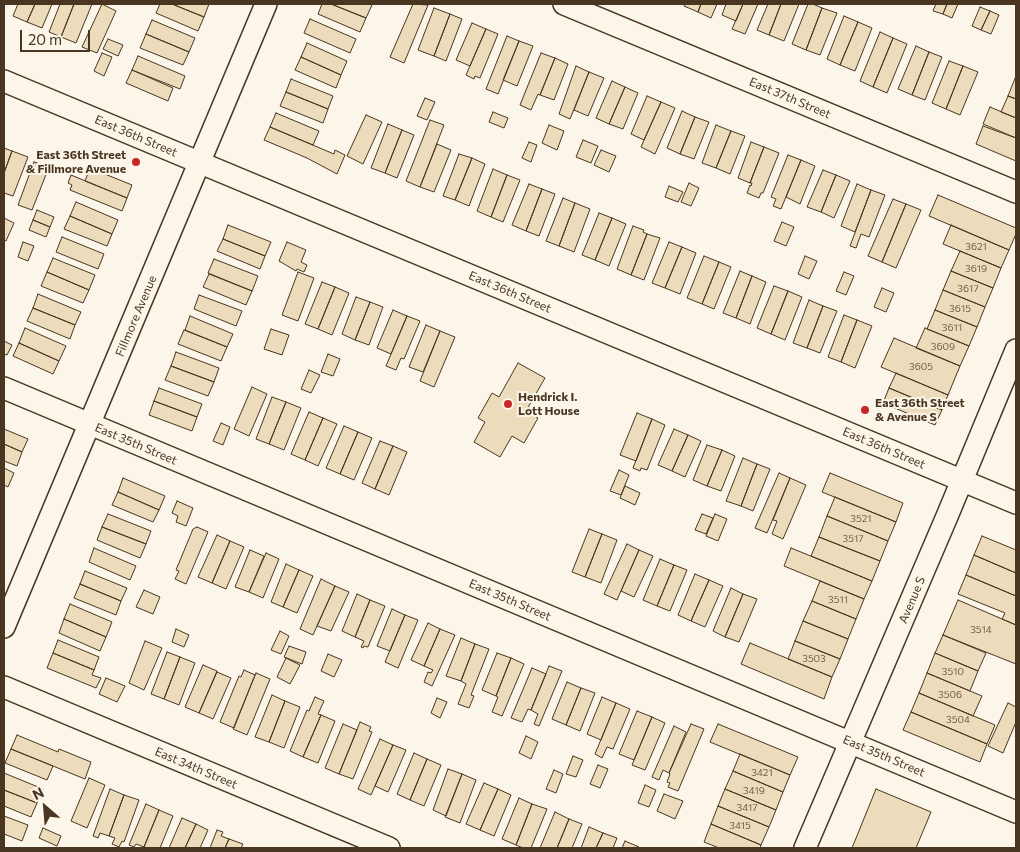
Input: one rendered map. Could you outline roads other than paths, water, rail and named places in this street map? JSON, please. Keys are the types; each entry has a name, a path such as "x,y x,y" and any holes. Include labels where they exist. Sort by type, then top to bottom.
{"street":[{"name":"Fillmore Avenue","path":"4,627 266,4"},
{"name":"East 37th Street","path":"564,4 1016,192"},
{"name":"East 36th Street","path":"4,81 1016,503"},
{"name":"Avenue S","path":"805,848 963,481 1016,350"},
{"name":"East 35th Street","path":"4,388 1016,812"},
{"name":"East 34th Street","path":"4,687 389,848"}],"place":[{"name":"East 36th Street & Fillmore Avenue","path":"136,162"},
{"name":"Hendrick I. Lott House","path":"508,404"},
{"name":"East 36th Street & Avenue S","path":"865,410"}]}
